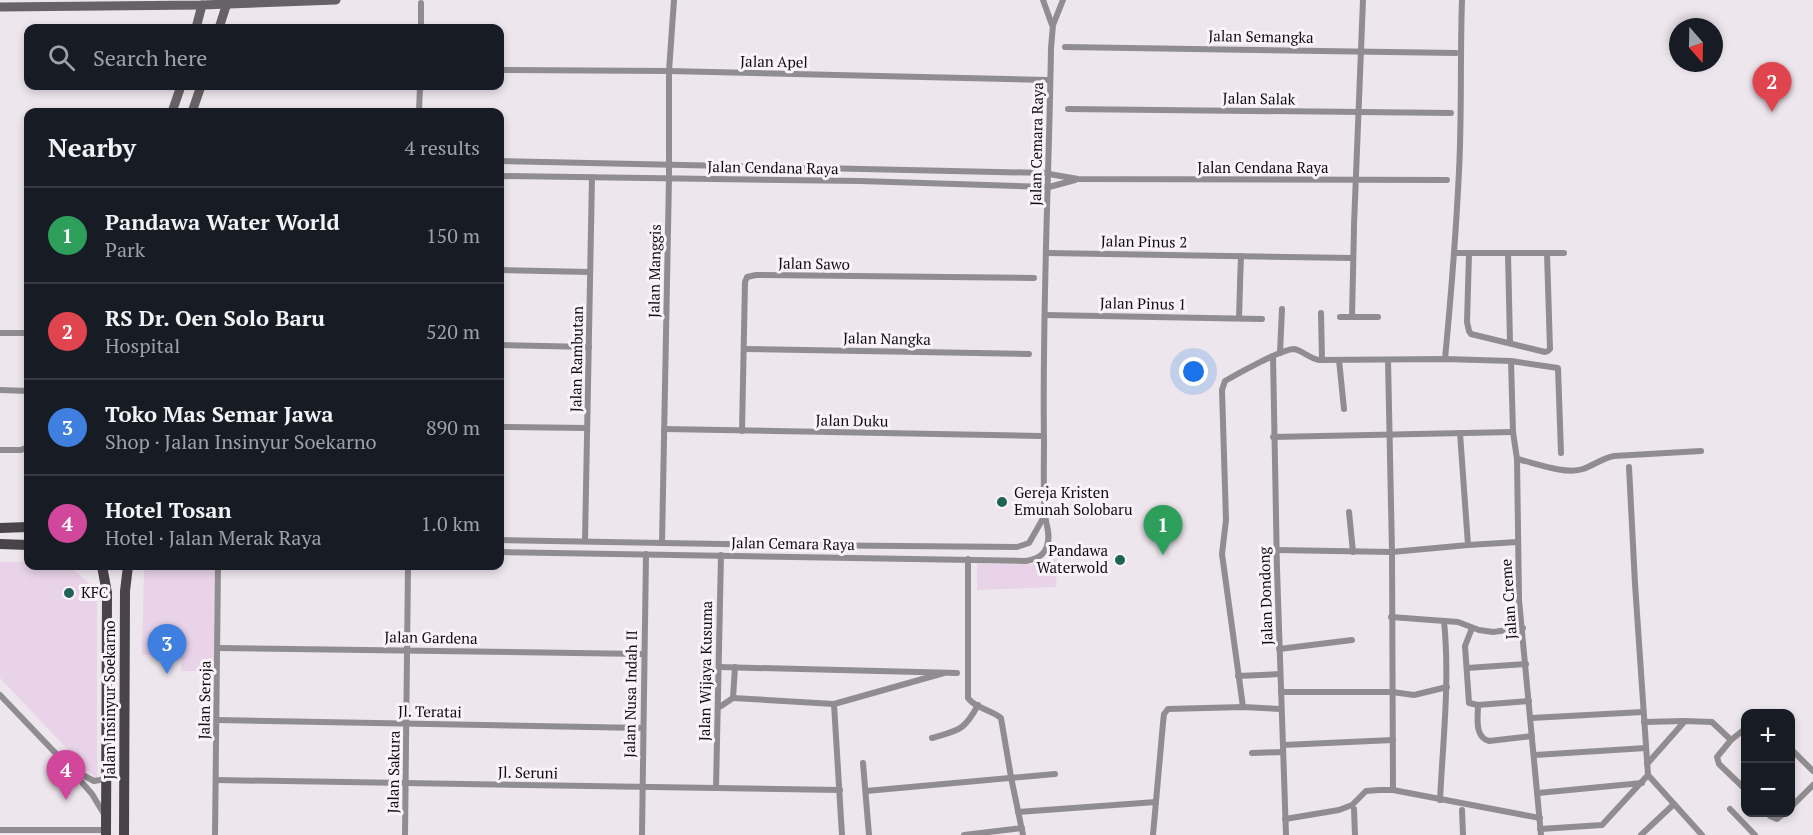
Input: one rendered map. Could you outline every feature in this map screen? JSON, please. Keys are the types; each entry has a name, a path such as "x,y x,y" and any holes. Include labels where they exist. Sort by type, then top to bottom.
{"main road":[{"path":"1,528 24,527"},
{"path":"0,544 24,545"},
{"name":"Jalan Insinyur Soekarno","path":"103,570 107,593 106,833"},
{"name":"Jalan Insinyur Soekarno","path":"124,835 125,591 128,570"},
{"path":"106,655 125,656"}],"street":[{"path":"0,7 202,5 336,0"},
{"name":"Jalan Manggis","path":"662,543 669,71 674,0"},
{"path":"1043,0 1053,26"},
{"path":"1053,26 1063,0"},
{"path":"1352,317 1363,0"},
{"path":"1445,359 1455,253 1459,171 1462,0"},
{"path":"220,24 227,3"},
{"path":"421,3 421,24"},
{"path":"197,24 202,5"},
{"name":"Jalan Cemara Raya","path":"504,552 1026,561 1037,558 1044,552 1049,535 1045,514 1045,315 1047,173 1053,26"},
{"name":"Jalan Semangka","path":"1065,47 1456,53"},
{"name":"Jalan Apel","path":"504,70 669,71 1047,80"},
{"path":"173,108 180,90"},
{"path":"193,108 200,90"},
{"path":"419,108 420,90"},
{"name":"Jalan Salak","path":"1068,109 1451,113"},
{"name":"Jalan Cendana Raya","path":"504,162 1047,173 1078,179 1447,180"},
{"path":"860,181 861,170"},
{"name":"Jalan Cendana Raya","path":"504,176 860,181 1047,187 1078,179"},
{"name":"Jalan Rambutan","path":"585,541 592,177"},
{"name":"Jalan Pinus 2","path":"1047,253 1353,258"},
{"path":"1455,253 1564,253"},
{"path":"1469,254 1468,331 1471,334 1545,352 1549,350 1547,253"},
{"path":"1508,254 1510,342"},
{"path":"1239,318 1241,256"},
{"path":"504,270 590,272"},
{"name":"Jalan Sawo","path":"742,430 745,282 751,276 1034,278"},
{"path":"1280,353 1282,309"},
{"path":"1321,313 1322,360"},
{"name":"Jalan Pinus 1","path":"1045,315 1262,319"},
{"path":"1340,317 1378,317"},
{"path":"0,333 24,333"},
{"path":"504,345 589,347"},
{"name":"Jalan Nangka","path":"744,348 1029,354"},
{"path":"1243,706 1222,555 1226,520 1222,390 1225,381 1273,356 1294,349 1313,359 1322,360 1511,361 1558,368 1561,453"},
{"name":"Jalan Dondong","path":"1273,356 1276,550 1286,835"},
{"path":"1339,360 1344,409"},
{"path":"1388,360 1393,790"},
{"name":"Jalan Creme","path":"1511,361 1513,432 1517,459 1519,600 1541,832"},
{"path":"0,390 24,391"},
{"path":"504,427 587,428"},
{"name":"Jalan Duku","path":"664,429 1040,436"},
{"path":"1273,437 1513,432"},
{"path":"1460,433 1468,545"},
{"path":"0,450 24,449"},
{"path":"1517,459 1572,471 1614,456 1701,451"},
{"path":"1629,467 1648,776 1697,833"},
{"path":"1349,512 1353,552"},
{"name":"Jalan Cemara Raya","path":"504,540 1017,547 1024,546 1031,541 1045,514"},
{"path":"543,540 543,553"},
{"path":"1276,550 1392,552 1518,542"},
{"path":"782,556 783,545"},
{"path":"979,547 979,560"},
{"name":"Jalan Nusa Indah II","path":"642,835 646,554"},
{"name":"Jalan Wijaya Kusuma","path":"716,788 721,555"},
{"path":"964,835 1023,832 1001,718 971,702 968,696 968,559"},
{"name":"Jalan Seroja","path":"215,835 218,570"},
{"name":"Jalan Sakura","path":"405,835 408,570"},
{"path":"1391,617 1458,622 1472,628 1493,632 1522,628"},
{"path":"1440,800 1447,687 1444,621"},
{"path":"1472,628 1465,646 1468,702 1478,705 1529,701"},
{"path":"1279,649 1352,640"},
{"name":"Jalan Gardena","path":"218,648 643,654"},
{"path":"1467,668 1526,664"},
{"path":"719,667 957,673"},
{"path":"733,698 735,667"},
{"path":"718,708 733,698 834,704 944,673"},
{"path":"1238,676 1280,674"},
{"path":"1281,692 1414,694 1447,687"},
{"path":"0,695 92,794 106,819"},
{"path":"834,704 842,835"},
{"path":"932,738 962,729 978,705"},
{"path":"1478,705 1479,734 1484,740 1532,736"},
{"path":"1153,835 1167,709 1243,706 1281,709"},
{"path":"1531,718 1643,712"},
{"name":"Jl. Teratai","path":"217,720 643,728"},
{"path":"1647,764 1685,721"},
{"path":"1644,722 1712,722 1731,740"},
{"path":"1741,732 1718,754 1717,761 1741,785"},
{"path":"1252,753 1283,748 1393,740"},
{"path":"1534,755 1646,748"},
{"path":"1795,752 1813,771"},
{"path":"65,763 94,781 106,779"},
{"path":"863,763 869,835"},
{"path":"866,791 1056,774"},
{"path":"1541,832 1602,825 1648,776"},
{"name":"Jl. Seruni","path":"216,780 840,790"},
{"path":"1538,793 1642,783"},
{"path":"1795,804 1813,785"},
{"path":"1286,819 1339,810 1352,805 1366,791 1379,790 1393,790 1540,818"},
{"path":"1018,812 1156,802"},
{"path":"1641,835 1674,804"},
{"path":"1730,808 1755,835"},
{"path":"1354,809 1355,835"},
{"path":"1462,810 1463,835"},
{"path":"1,828 106,833"}],"shaded area":[{"path":"1058,548 1056,587 977,590 977,564 1040,564 1052,559"},
{"path":"0,562 24,562 24,570 74,570 97,590 97,778 94,777 0,678"},
{"path":"218,570 215,671 181,671 181,655 142,655 144,571"}],"place":[{"name":"RS Dr. Oen Solo Baru","path":"1772,112"},
{"name":"Gereja Kristen Emunah Solobaru","path":"1002,502"},
{"name":"Pandawa Water World","path":"1163,555"},
{"name":"Pandawa Waterwold","path":"1120,560"},
{"name":"KFC","path":"69,593"},
{"name":"Toko Mas Semar Jawa","path":"167,674"},
{"name":"Hotel Tosan","path":"66,800"}]}
